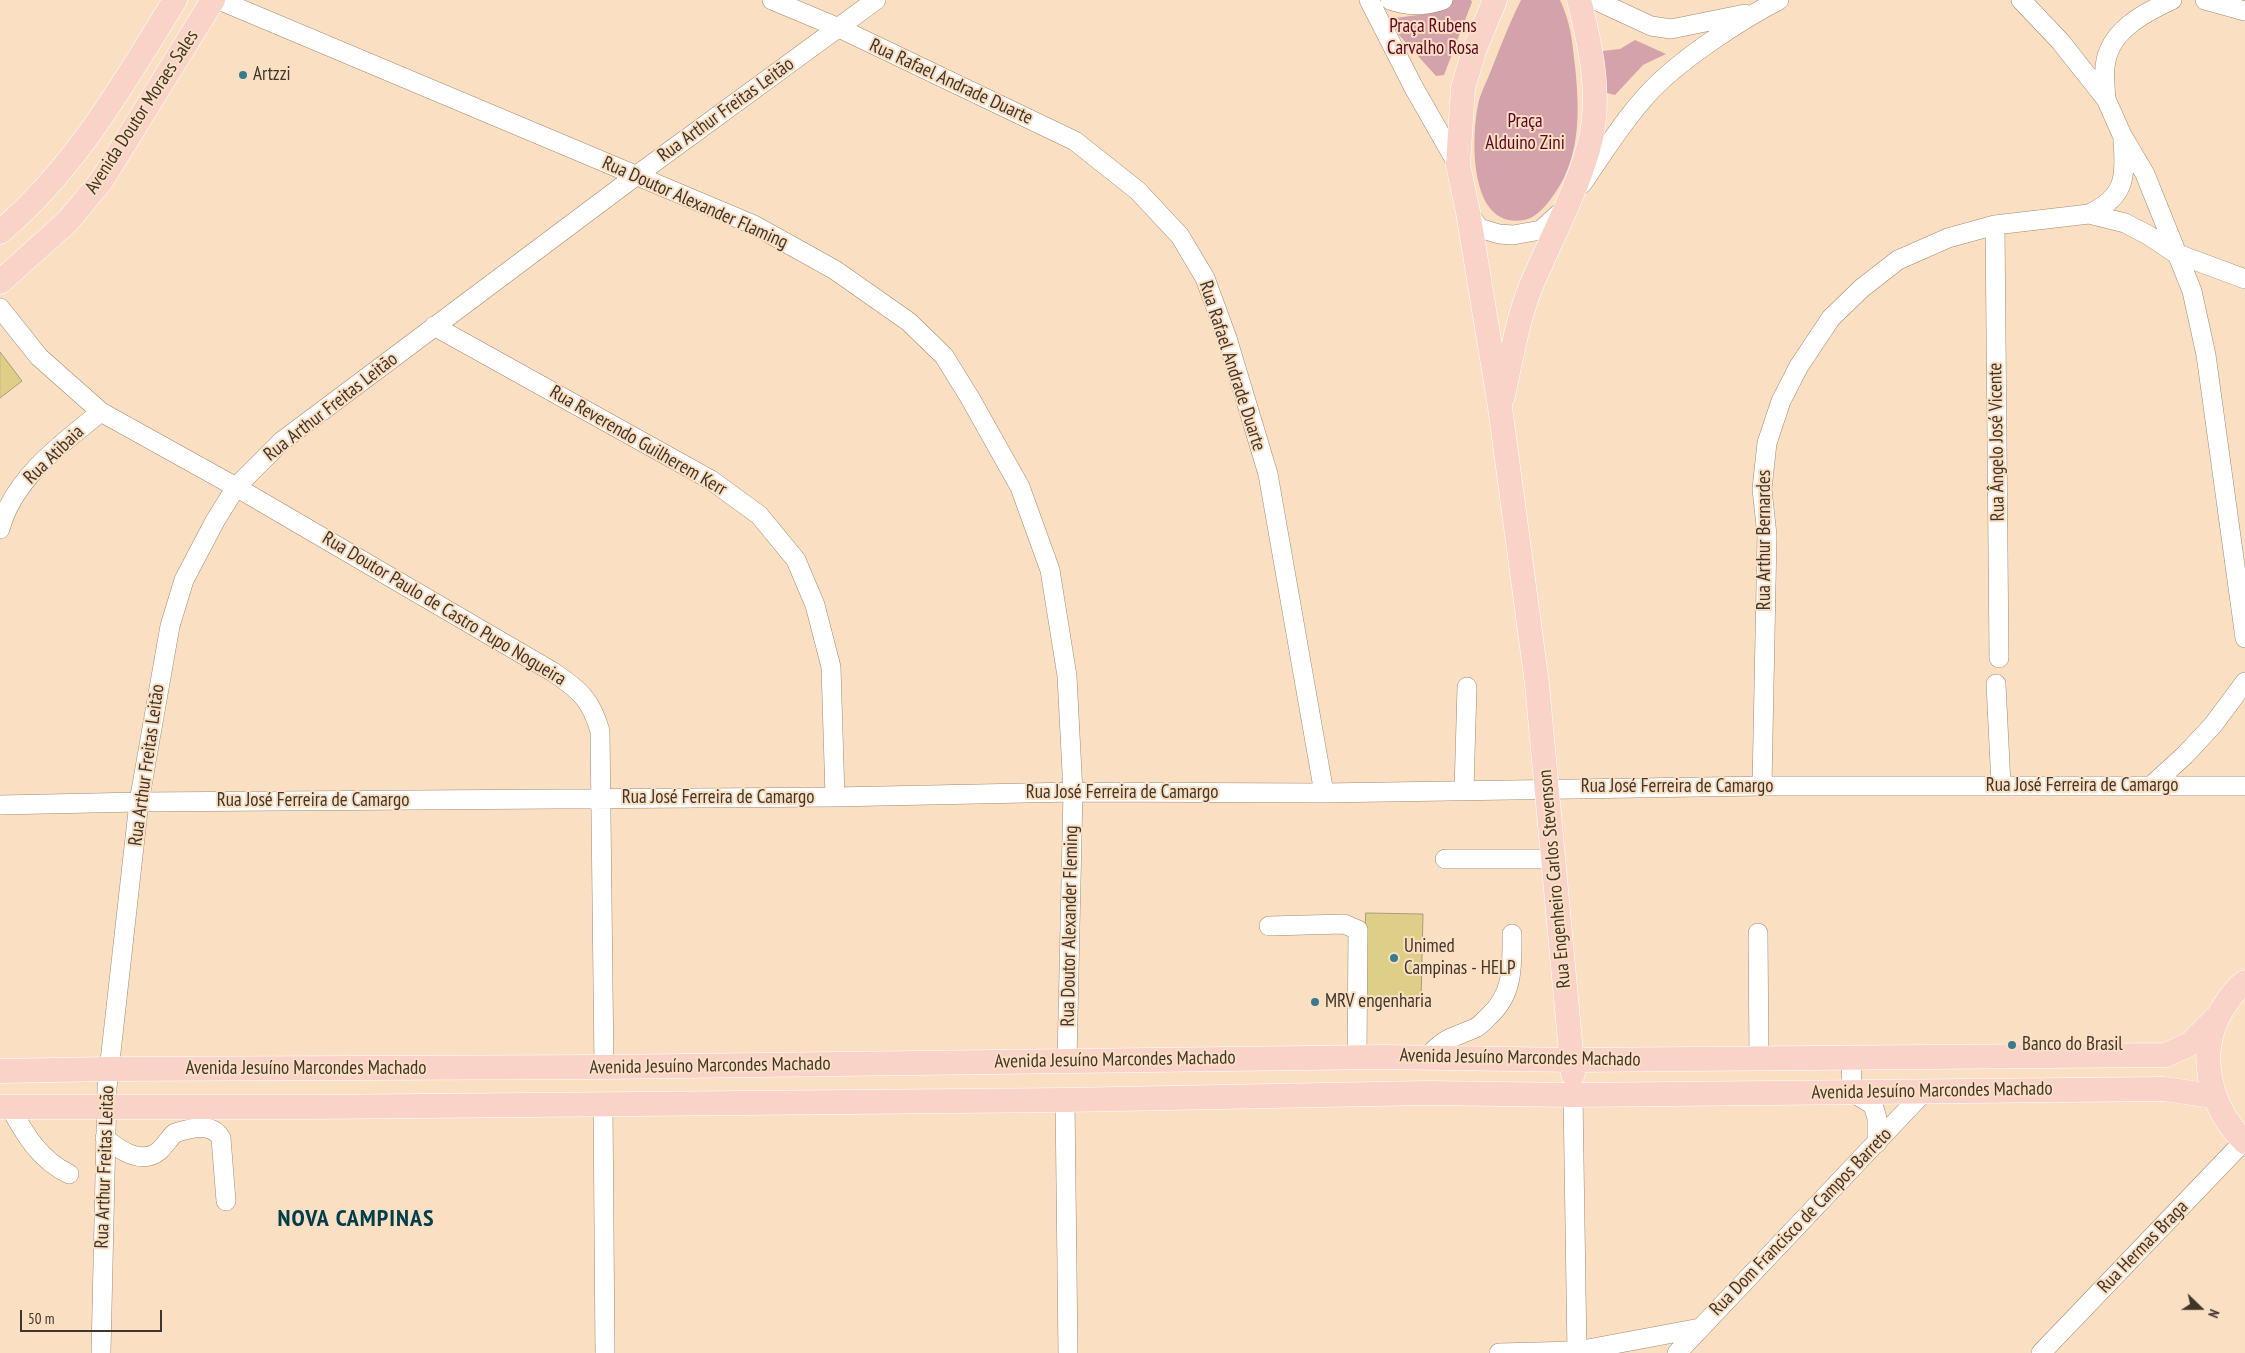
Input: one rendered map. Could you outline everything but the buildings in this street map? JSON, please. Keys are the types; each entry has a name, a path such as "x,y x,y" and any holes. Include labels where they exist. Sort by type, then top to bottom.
{"main road":[{"name":"Avenida Doutor Moraes Sales","path":"0,232 56,179 116,97 175,0"},
{"name":"Avenida Doutor Moraes Sales","path":"0,282 68,221 102,180 213,0"},
{"name":"Rua Engenheiro Carlos Stevenson","path":"1495,0 1474,51 1463,88 1458,165 1468,212 1500,407 1537,684 1552,859 1573,1060 1573,1095"},
{"name":"Rua Engenheiro Carlos Stevenson","path":"1500,407 1516,336 1530,289 1565,208 1591,138 1594,86 1590,44 1579,0"},
{"path":"2244,1142 2226,1120 2213,1096 2208,1070 2209,1042 2217,1016 2237,987 2245,982"},
{"name":"Avenida Jesuíno Marcondes Machado","path":"0,1072 109,1069 313,1070 1358,1057 1573,1060 2166,1055 2190,1044 2217,1016"},
{"path":"1427,1057 1427,1093"},
{"path":"1292,1058 1292,1096"},
{"path":"1732,1058 1732,1093"},
{"path":"898,1063 900,1101"},
{"path":"791,1065 794,1102"},
{"path":"313,1070 314,1107"},
{"name":"Avenida Jesuíno Marcondes Machado","path":"5,1107 314,1107 1065,1100 1427,1093 1573,1095 2164,1089 2213,1096"}],"street":[{"name":"Rua Doutor Alexander Flaming","path":"219,0 754,225 835,270 909,322 944,356 970,398 1020,487 1050,570 1067,676 1073,792"},
{"name":"Rua Rafael Andrade Duarte","path":"772,0 839,28 1075,141 1138,191 1180,236 1204,278 1224,329 1268,474 1324,793"},
{"name":"Rua Arthur Freitas Leitão","path":"101,1353 105,1108 139,802 170,626 184,580 215,521 236,487 282,441 636,175 876,0"},
{"path":"1369,0 1414,88 1458,165"},
{"path":"1390,0 1404,5 1434,3 1443,0"},
{"path":"1595,0 1651,26 1671,29 1706,24 1756,12"},
{"path":"1468,212 1479,228 1499,234 1540,230 1565,208 1647,94 1677,67 1756,12 1779,0"},
{"path":"2021,0 2060,41 2106,98 2122,135 2145,174 2175,254 2192,291 2206,355 2245,638"},
{"path":"2106,98 2105,65 2112,46 2126,26 2150,10 2172,0"},
{"path":"2205,0 2245,10"},
{"path":"2089,214 2106,206 2117,194 2123,174 2122,135"},
{"name":"Rua Arthur Bernardes","path":"1762,786 1767,535 1762,489 1767,443 1781,401 1799,366 1830,318 1862,288 1898,260 1948,238 1995,225 2089,214 2125,224 2148,235 2175,254 2245,279"},
{"name":"Rua Ângelo José Vicente","path":"1995,225 1999,658"},
{"name":"Rua Doutor Paulo de Castro Pupo Nogueira","path":"0,308 39,356 101,412 236,487 553,672 574,686 593,709 600,731 604,1067"},
{"name":"Rua Reverendo Guilherem Kerr","path":"434,326 711,480 759,515 796,560 815,605 831,668 835,798"},
{"name":"Rua Atibaia","path":"0,529 11,501 25,482 58,446 101,412"},
{"path":"2151,786 2185,755 2213,725 2245,682"},
{"path":"1996,684 2001,785"},
{"path":"1464,790 1467,687"},
{"name":"Rua José Ferreira de Camargo","path":"0,805 139,802 835,798 1073,792 1324,793 1762,786 2245,786"},
{"name":"Rua Doutor Alexander Fleming","path":"1067,1061 1073,792"},
{"path":"1445,859 1552,859"},
{"path":"1269,926 1344,924 1358,930 1358,1057"},
{"path":"1758,933 1759,1058"},
{"path":"1427,1057 1440,1044 1455,1034 1475,1028 1497,1008 1508,991 1512,976 1512,934"},
{"path":"1851,1057 1852,1092 1873,1105 1878,1118 1877,1143"},
{"name":"Rua Dom Francisco de Campos Barreto","path":"1677,1353 1925,1091"},
{"name":"Rua Engenheiro Carlos Stevenson","path":"1573,1095 1577,1352"},
{"path":"1065,1100 1068,1353"},
{"path":"603,1104 605,1353"},
{"path":"5,1107 27,1139 46,1159 69,1174"},
{"path":"105,1138 116,1148 138,1156 149,1157 160,1150 175,1133 210,1127 216,1130 222,1138 226,1201"},
{"name":"Rua Hermas Braga","path":"2041,1353 2244,1142"},
{"path":"1499,1353 1577,1352 1700,1328"}],"green space":[{"name":"Praça Rubens Carvalho Rosa","path":"1452,0 1471,0 1472,2 1444,75 1436,76 1399,35 1394,26 1395,18 1426,14"},
{"name":"Praça Alduino Zini","path":"1521,0 1560,0 1567,17 1570,32 1578,101 1576,136 1568,169 1560,185 1545,206 1535,215 1524,220 1506,219 1493,211 1483,197 1478,179 1474,139 1480,97"},
{"path":"1635,40 1666,54 1643,65 1615,95 1607,93 1602,51 1620,49"}],"place":[{"name":"Artzzi","path":"243,75"},
{"name":"Unimed Campinas - HELP","path":"1394,958"},
{"name":"MRV engenharia","path":"1315,1002"},
{"name":"Banco do Brasil","path":"2012,1045"}],"district":[{"name":"NOVA CAMPINAS","path":"356,1219"}]}
